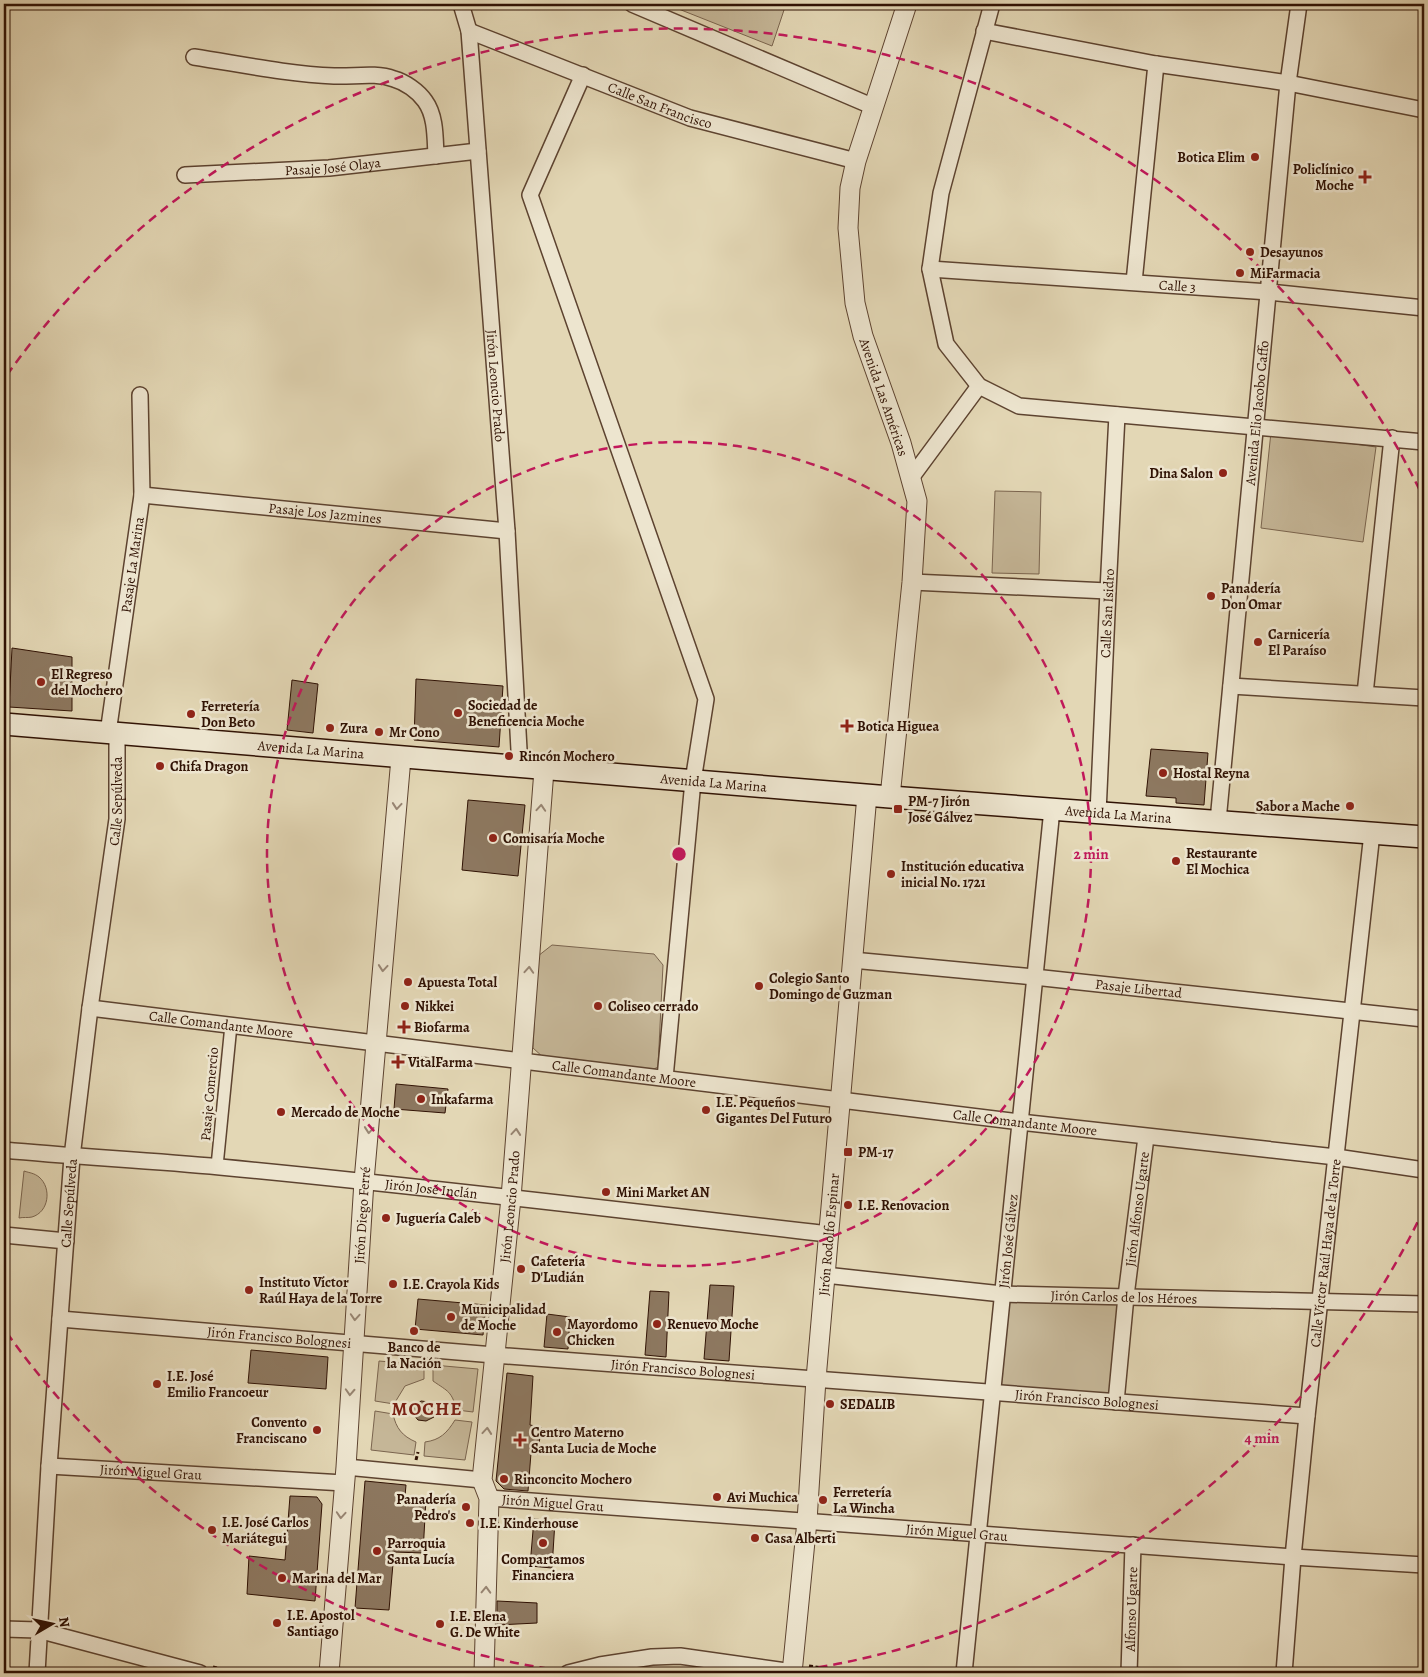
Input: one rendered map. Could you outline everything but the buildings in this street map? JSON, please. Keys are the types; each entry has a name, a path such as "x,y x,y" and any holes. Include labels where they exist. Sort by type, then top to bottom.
{"main road":[{"name":"Avenida La Marina","path":"4,724 544,770 1424,837"}],"street":[{"name":"Jirón Leoncio Prado","path":"461,4 469,31 507,531 520,768"},
{"path":"632,4 874,107"},
{"name":"Avenida Las Américas","path":"890,797 912,582 917,501 901,443 863,336 855,303 848,228 850,188 856,161 907,4"},
{"path":"992,4 941,193 930,269 946,344 980,386 1019,406 1424,442"},
{"name":"Avenida Elio Jacobo Caffo","path":"1218,821 1288,83 1299,4"},
{"name":"Calle San Francisco","path":"469,31 690,118 856,161"},
{"path":"984,31 1156,64 1288,83 1424,110"},
{"path":"194,57 298,73 334,76 373,75 394,79 410,87 430,110 436,156"},
{"path":"1134,282 1156,64"},
{"path":"583,75 530,194 706,699 693,781 665,1078"},
{"name":"Pasaje José Olaya","path":"185,175 329,168 478,151"},
{"name":"Calle 3","path":"930,269 1269,292 1424,308"},
{"path":"912,478 980,386"},
{"name":"Pasaje La Marina","path":"112,734 142,495 140,395"},
{"name":"Calle San Isidro","path":"1098,813 1117,415"},
{"path":"1365,694 1392,438"},
{"name":"Pasaje Los Jazmines","path":"142,495 507,531"},
{"path":"912,582 1108,591"},
{"path":"1231,686 1424,698"},
{"name":"Calle Sepúlveda","path":"37,1673 49,1466 72,1157 90,1008 117,818 112,734"},
{"name":"Jirón Diego Ferré","path":"329,1673 345,1475 364,1182 401,758"},
{"name":"Jirón Leoncio Prado","path":"484,1673 489,1498 482,1480 511,1198 544,770"},
{"name":"Jirón Rodolfo Espinar","path":"789,1669 807,1521 816,1379 866,795"},
{"name":"Jirón José Gálvez","path":"964,1673 1052,809"},
{"name":"Calle Víctor Raúl Haya de la Torre","path":"1284,1673 1292,1557 1372,833"},
{"name":"Pasaje Libertad","path":"852,960 1034,977 1424,1019"},
{"name":"Calle Comandante Moore","path":"90,1008 1020,1122 1336,1157 1424,1170"},
{"name":"Pasaje Comercio","path":"217,1166 231,1025"},
{"name":"Jirón Alfonso Ugarte","path":"1116,1402 1126,1296 1146,1137"},
{"name":"Jirón José Inclán","path":"4,1150 72,1157 217,1166 828,1234"},
{"path":"4,1235 66,1241"},
{"name":"Jirón Carlos de los Héroes","path":"825,1275 1002,1294 1424,1304"},
{"name":"Jirón Francisco Bolognesi","path":"60,1319 494,1355 1307,1416"},
{"name":"Jirón Miguel Grau","path":"49,1466 482,1480"},
{"name":"Jirón Miguel Grau","path":"489,1498 1424,1565"},
{"name":"Alfonso Ugarte","path":"1128,1673 1133,1545"},
{"path":"4,1628 38,1630 200,1673"},
{"path":"568,1673 600,1665 652,1657 680,1656 789,1669"}],"path":[{"path":"407,1460 416,1461"},
{"path":"789,1669 829,1669 834,1673"}],"shaded area":[{"path":"666,4 786,4 772,46"},
{"path":"1271,432 1376,447 1363,542 1261,528"},
{"path":"995,491 1041,492 1039,574 992,573"},
{"name":"Coliseo cerrado","path":"552,945 654,954 663,965 658,1067 650,1071 544,1058 533,1048 538,956"},
{"path":"24,1171 39,1177 46,1187 47,1199 38,1214 32,1217 19,1218"},
{"path":"1007,1297 1122,1300 1112,1398 997,1390"},
{"path":"379,1361 424,1365 424,1379 405,1386 394,1404 375,1401"},
{"path":"433,1365 478,1369 473,1412 457,1410 449,1392 433,1381"},
{"path":"375,1411 393,1414 400,1431 416,1442 414,1455 371,1450"},
{"path":"455,1420 472,1422 465,1460 424,1456 425,1442 435,1440 443,1435"}],"place":[{"name":"Botica Elim","path":"1255,157"},
{"name":"Policlínico Moche","path":"1365,177"},
{"name":"Desayunos","path":"1250,252"},
{"name":"MiFarmacia","path":"1240,273"},
{"name":"Dina Salon","path":"1223,473"},
{"name":"Panadería Don Omar","path":"1211,596"},
{"name":"Carnicería El Paraíso","path":"1258,642"},
{"name":"El Regreso del Mochero","path":"41,682"},
{"name":"Sociedad de Beneficencia Moche","path":"458,713"},
{"name":"Ferretería Don Beto","path":"191,714"},
{"name":"Botica Higuea","path":"847,726"},
{"name":"Zura","path":"330,728"},
{"name":"Mr Cono","path":"379,732"},
{"name":"Rincón Mochero","path":"509,756"},
{"name":"Chifa Dragon","path":"160,766"},
{"name":"Hostal Reyna","path":"1163,773"},
{"name":"Sabor a Mache","path":"1350,806"},
{"name":"PM-7 Jirón José Gálvez","path":"898,809"},
{"name":"Comisaría Moche","path":"493,838"},
{"name":"Restaurante El Mochica","path":"1176,861"},
{"name":"Institución educativa inicial No. 1721","path":"891,874"},
{"name":"Apuesta Total","path":"408,982"},
{"name":"Colegio Santo Domingo de Guzman","path":"759,986"},
{"name":"Nikkei","path":"405,1006"},
{"name":"Coliseo cerrado","path":"598,1006"},
{"name":"Biofarma","path":"404,1027"},
{"name":"VitalFarma","path":"398,1062"},
{"name":"Inkafarma","path":"421,1099"},
{"name":"I.E. Pequeños Gigantes Del Futuro","path":"706,1110"},
{"name":"Mercado de Moche","path":"281,1112"},
{"name":"PM-17","path":"848,1152"},
{"name":"Mini Market AN","path":"606,1192"},
{"name":"I.E. Renovacion","path":"848,1205"},
{"name":"Juguería Caleb","path":"386,1218"},
{"name":"Cafetería D'Ludián","path":"521,1269"},
{"name":"I.E. Crayola Kids","path":"393,1284"},
{"name":"Instituto Víctor Raúl Haya de la Torre","path":"249,1290"},
{"name":"Municipalidad de Moche","path":"451,1317"},
{"name":"Renuevo Moche","path":"657,1324"},
{"name":"Banco de la Nación","path":"414,1331"},
{"name":"Mayordomo Chicken","path":"557,1332"},
{"name":"I.E. José Emilio Francoeur","path":"157,1384"},
{"name":"SEDALIB","path":"830,1404"},
{"name":"Convento Franciscano","path":"317,1430"},
{"name":"Centro Materno Santa Lucia de Moche","path":"520,1440"},
{"name":"Rinconcito Mochero","path":"504,1479"},
{"name":"Avi Muchica","path":"717,1497"},
{"name":"Ferretería La Wincha","path":"823,1500"},
{"name":"Panadería Pedro's","path":"466,1507"},
{"name":"I.E. Kinderhouse","path":"470,1523"},
{"name":"I.E. José Carlos Mariátegui","path":"212,1530"},
{"name":"Casa Alberti","path":"755,1538"},
{"name":"Compartamos Financiera","path":"543,1543"},
{"name":"Parroquia Santa Lucía","path":"377,1551"},
{"name":"Marina del Mar","path":"282,1578"},
{"name":"I.E. Apostol Santiago","path":"277,1623"},
{"name":"I.E. Elena G. De White","path":"440,1624"}],"district":[{"name":"MOCHE","path":"427,1408"}]}
